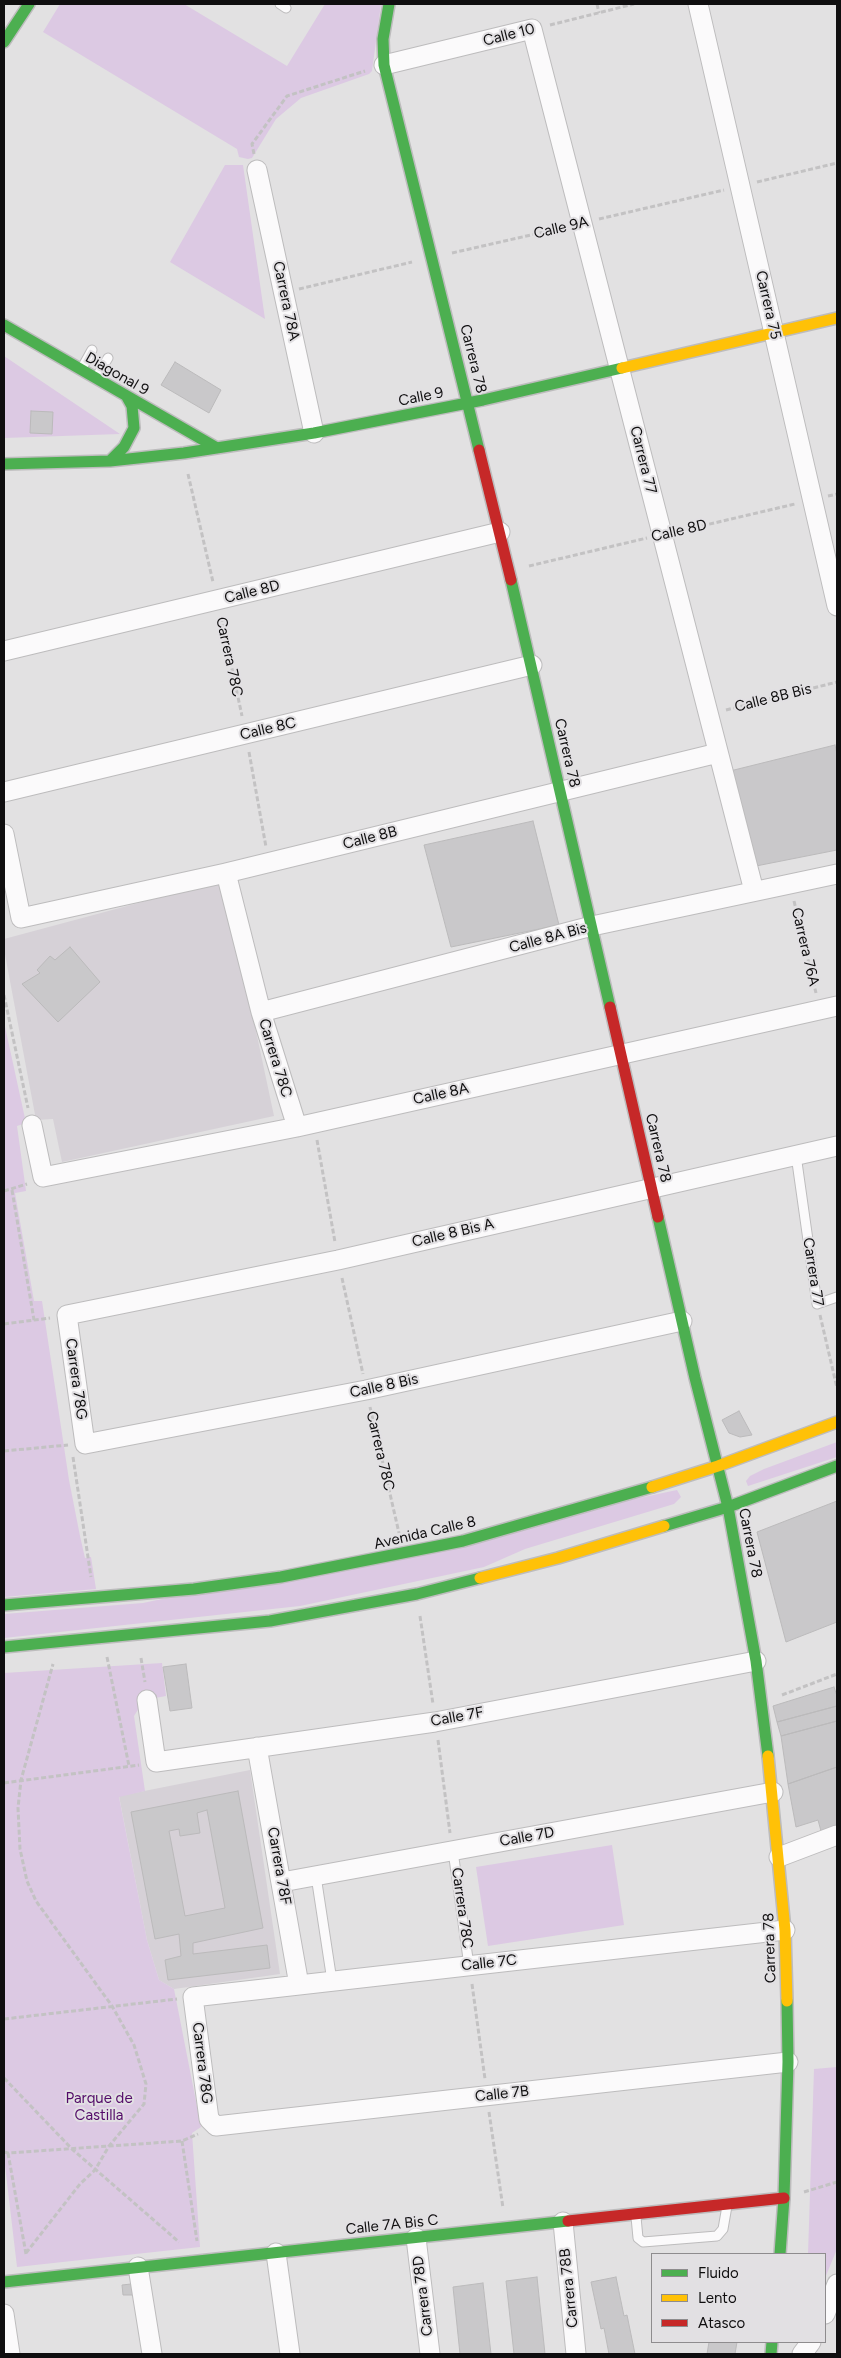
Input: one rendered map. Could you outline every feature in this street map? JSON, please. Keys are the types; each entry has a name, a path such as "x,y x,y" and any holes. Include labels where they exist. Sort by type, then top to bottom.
{"street":[{"path":"4,42 29,4"},
{"name":"Carrera 78","path":"389,4 383,39 384,65 469,403 532,666 682,1321 728,1507 756,1662 773,1792 785,1930 788,2062 784,2198 780,2253"},
{"name":"Carrera 75","path":"698,4 837,606"},
{"name":"Calle 10","path":"384,65 532,30"},
{"name":"Carrera 77","path":"532,30 754,892"},
{"name":"Carrera 78A","path":"257,170 314,432"},
{"name":"Calle 9","path":"4,464 110,461 184,453 314,432 469,403 837,318"},
{"name":"Diagonal 9","path":"4,325 217,448"},
{"path":"110,461 124,447 134,428 132,406 127,397"},
{"name":"Calle 8D","path":"4,651 500,532"},
{"name":"Calle 8C","path":"4,792 532,666"},
{"name":"Calle 8B","path":"4,834 21,918 226,873 718,753"},
{"name":"Carrera 78C","path":"226,873 261,1012 306,1124"},
{"name":"Calle 8A Bis","path":"261,1012 592,926 837,874"},
{"name":"Calle 8A","path":"43,1177 306,1124 829,1008"},
{"path":"32,1126 43,1177"},
{"name":"Calle 8 Bis A","path":"67,1315 338,1260 837,1146"},
{"name":"Carrera 78G","path":"67,1315 78,1444"},
{"name":"Calle 8 Bis","path":"78,1444 366,1390 682,1321"},
{"name":"Avenida Calle 8","path":"4,1605 194,1590 281,1577 404,1554 616,1499 718,1466 837,1422"},
{"path":"4,1647 103,1639 270,1621 400,1598 558,1558 728,1507 837,1466"},
{"name":"Calle 7F","path":"156,1762 435,1722 756,1662"},
{"path":"147,1700 156,1762"},
{"name":"Carrera 78F","path":"257,1748 299,1985"},
{"name":"Calle 7D","path":"282,1882 773,1792"},
{"path":"779,1857 837,1835"},
{"name":"Calle 7C","path":"193,1997 785,1930"},
{"name":"Carrera 78G","path":"193,1997 209,2119 216,2126"},
{"name":"Calle 7B","path":"216,2126 788,2062"},
{"name":"Calle 7A Bis C","path":"4,2282 784,2198"},
{"name":"Carrera 78B","path":"563,2222 576,2354"},
{"name":"Carrera 78D","path":"416,2238 430,2354"},
{"path":"276,2253 290,2354"},
{"path":"138,2267 152,2354"},
{"path":"826,2312 837,2284"},
{"path":"4,2314 10,2354"},
{"path":"802,2354 810,2343"}],"lane":[{"path":"81,370 92,350"},
{"path":"96,378 108,358"},
{"name":"Carrera 77","path":"796,1155 817,1304"},
{"path":"817,1304 837,1297"},
{"name":"Carrera 78C","path":"453,1851 469,1966"},
{"path":"316,1876 332,1981"},
{"path":"636,2214 638,2238 643,2242 717,2236 723,2229 727,2204"}],"path":[{"path":"597,4 599,13"},
{"name":"Calle 10","path":"532,30 634,4"},
{"path":"257,170 252,144 287,96 384,65"},
{"name":"Calle 9A","path":"284,292 837,163"},
{"name":"Carrera 78C","path":"184,453 246,734 269,862"},
{"name":"Calle 8D","path":"521,568 837,494"},
{"name":"Calle 8B Bis","path":"708,714 837,682"},
{"name":"Carrera 76A","path":"790,884 829,1008"},
{"path":"4,995 32,1126"},
{"name":"Carrera 78C","path":"306,1124 404,1554"},
{"path":"4,1191 12,1190 43,1177"},
{"path":"12,1190 34,1320"},
{"name":"Carrera 77","path":"817,1304 837,1388"},
{"path":"4,1324 67,1315"},
{"path":"4,1452 78,1444 95,1598"},
{"path":"103,1639 129,1766"},
{"path":"141,1658 147,1700"},
{"path":"26,2253 80,2184 95,2170 109,2146 144,2104 146,2084 134,2046 112,2006 36,1901 27,1881 20,1849 18,1808 21,1780 38,1711 53,1664"},
{"path":"777,1697 837,1674"},
{"path":"4,1783 156,1762"},
{"path":"4,2019 193,1997"},
{"path":"4,2078 72,2149 199,2261"},
{"path":"30,2279 6,2152 182,2141 216,2126"},
{"path":"182,2141 199,2261"},
{"path":"796,2195 837,2182"}],"shaded area":[{"path":"224,880 274,1116 62,1162 53,1119 36,1120 4,949 4,939"},
{"path":"250,1770 280,1974 174,1989 159,1980 147,1940 119,1796"}],"green space":[{"path":"60,4 184,4 287,66 325,4 381,4 372,71 369,74 301,98 276,119 252,158 248,159 239,157 237,149 43,32"},
{"path":"225,165 243,165 265,319 170,262"},
{"path":"4,356 120,434 4,438"},
{"path":"4,1022 26,1123 17,1126 26,1191 15,1193 34,1301 42,1301 69,1480 80,1536 85,1558 91,1557 96,1589 4,1597"},
{"path":"837,1442 837,1457 748,1486 746,1481 750,1476 764,1469"},
{"path":"677,1490 681,1497 674,1504 525,1549 484,1567 300,1606 4,1638 4,1614 143,1603"},
{"name":"Parque de Castilla","path":"162,1663 166,1696 144,1700 134,1716 145,1791 119,1797 147,1940 159,1980 174,1989 201,2127 192,2133 200,2247 17,2267 4,2157 4,1673"},
{"path":"612,1845 624,1925 488,1946 476,1867"},
{"path":"837,2067 837,2249 826,2276 826,2253 808,2253 814,2069"}],"building":[{"path":"175,362 221,390 209,413 161,385"},
{"path":"31,411 53,412 52,434 30,433"},
{"path":"835,745 837,754 837,850 756,866 730,771"},
{"path":"533,821 559,925 451,947 424,845"},
{"path":"70,947 100,982 58,1022 22,984 40,973 37,970 50,956 55,960"},
{"path":"739,1411 752,1435 740,1437 729,1433 722,1420"},
{"path":"837,1501 837,1622 786,1642 757,1532"},
{"path":"186,1664 192,1708 170,1711 163,1667"},
{"path":"834,1687 837,1696 837,1706 777,1722 773,1706"},
{"path":"837,1706 837,1721 781,1736 777,1722"},
{"path":"837,1721 837,1767 788,1784 781,1736"},
{"path":"837,1767 837,1826 821,1831 818,1820 796,1827 788,1784"},
{"path":"238,1791 263,1928 193,1943 193,1954 267,1945 270,1968 168,1980 165,1960 181,1956 179,1934 155,1939 131,1812","holes":["207,1810 225,1908 185,1916 169,1831 179,1829 180,1836 200,1833 197,1813"]},
{"path":"537,2277 545,2354 514,2354 506,2281"},
{"path":"616,2277 624,2316 627,2315 635,2354 609,2354 604,2328 601,2329 591,2282"},
{"path":"483,2283 491,2354 460,2354 453,2287"},
{"path":"131,2284 133,2295 123,2295 122,2285"},
{"path":"709,2343 737,2343 735,2354 707,2354"}],"traffic: fast":[{"path":"4,42 29,4"},
{"path":"389,4 383,39 384,65 479,450"},
{"path":"4,325 217,448"},
{"path":"4,464 110,461 184,453 314,433 483,400 622,368"},
{"path":"110,461 124,447 134,428 132,406 127,397"},
{"path":"511,580 610,1007"},
{"path":"658,1217 695,1378 728,1507 756,1661 768,1756"},
{"path":"664,1526 728,1507 837,1466"},
{"path":"4,1605 194,1589 281,1577 463,1541 652,1487"},
{"path":"4,1647 270,1621 417,1594 480,1578"},
{"path":"780,2253 784,2198 788,2062 787,2001"},
{"path":"4,2282 568,2221"},
{"path":"771,2354 772,2343"}],"traffic: slow":[{"path":"622,368 837,318"},
{"path":"652,1487 718,1466 837,1422"},
{"path":"480,1578 558,1558 664,1526"},
{"path":"768,1756 785,1930 787,2001"}],"traffic: jam":[{"path":"479,450 511,580"},
{"path":"610,1007 658,1217"},
{"path":"568,2221 784,2198"}]}
